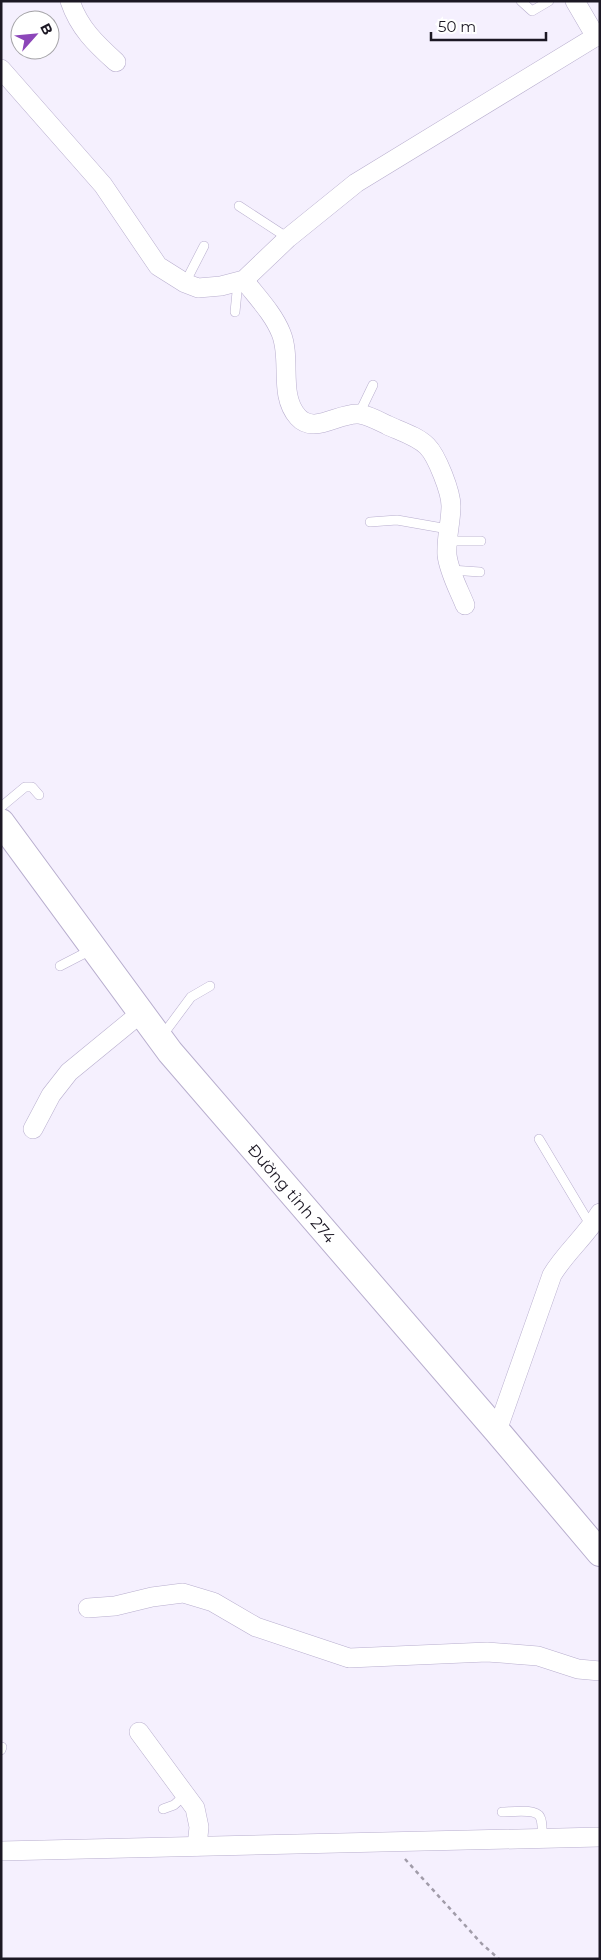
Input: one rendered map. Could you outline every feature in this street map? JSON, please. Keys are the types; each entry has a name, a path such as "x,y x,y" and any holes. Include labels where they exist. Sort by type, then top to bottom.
{"main road":[{"name":"Đường tỉnh 274","path":"1,822 160,1038 600,1553"}],"street":[{"path":"70,1 81,25 90,37 116,62"},
{"path":"1,69 102,185 158,266 185,284 198,288 221,286 241,281 288,238 356,183 598,35 576,1"},
{"path":"241,281 281,333 285,348 288,392 291,405 298,417 306,424 317,424 343,415 359,414 418,440 428,447 447,487 451,504 447,557 465,605"},
{"path":"33,1129 51,1095 69,1072 141,1013"},
{"path":"497,1431 552,1275 560,1260 596,1220"},
{"path":"88,1608 115,1606 152,1597 182,1593 213,1602 256,1627 349,1658 487,1652 538,1656 578,1669 600,1671"},
{"path":"139,1732 195,1808 199,1827 197,1846"},
{"path":"1,1851 600,1837"}],"lane":[{"path":"521,1 532,11 549,1"},
{"path":"240,206 288,238"},
{"path":"185,284 204,246"},
{"path":"235,312 241,281"},
{"path":"359,414 374,385"},
{"path":"370,522 397,520 448,535 481,541"},
{"path":"451,570 480,572"},
{"path":"1,807 25,787 32,787 39,795"},
{"path":"60,966 93,948"},
{"path":"160,1038 191,998 210,986"},
{"path":"539,1139 596,1220"},
{"path":"163,1809 174,1805 185,1795"},
{"path":"502,1812 526,1811 537,1813 540,1817 542,1838"}],"path":[{"path":"389,1841 482,1944 499,1959"}]}
